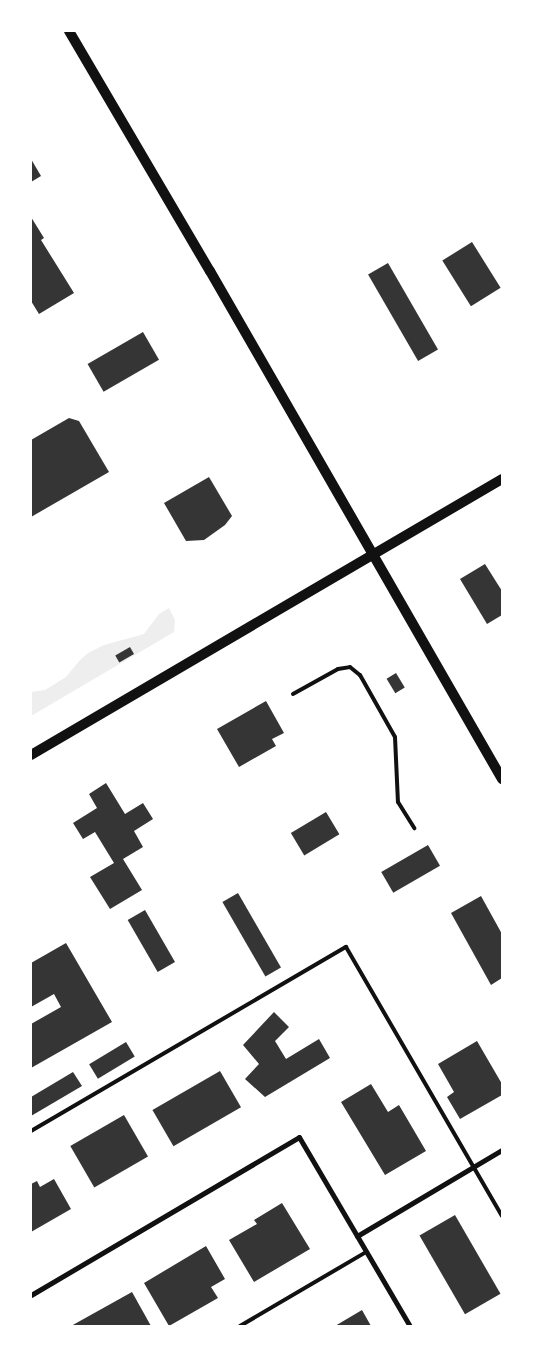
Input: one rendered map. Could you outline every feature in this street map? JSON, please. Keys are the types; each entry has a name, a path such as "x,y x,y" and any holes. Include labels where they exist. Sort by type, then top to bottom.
{"main road":[{"path":"69,31 375,555 502,779"},
{"path":"31,755 502,479"}],"street":[{"path":"31,1296 299,1137 410,1326"},
{"path":"357,1236 502,1150"}],"lane":[{"path":"293,694 338,668 350,667 360,675 394,736 398,802 414,828"},
{"path":"31,1131 346,948 502,1216"},
{"path":"240,1326 366,1252"}],"shaded area":[{"path":"169,608 175,620 174,632 31,716 31,692 45,690 66,677 88,653 104,645 144,634 159,614"}],"building":[{"path":"31,159 41,176 31,182"},
{"path":"31,217 44,238 41,240 74,293 39,314 31,301"},
{"path":"472,242 501,288 471,306 442,261"},
{"path":"388,263 438,350 418,361 368,274"},
{"path":"143,332 159,360 104,392 88,364"},
{"path":"69,418 79,421 109,472 31,517 31,440"},
{"path":"209,477 232,516 225,525 204,540 186,541 164,503"},
{"path":"485,564 502,591 502,615 487,624 460,579"},
{"path":"130,647 134,654 119,662 115,656"},
{"path":"396,673 405,688 395,693 387,679"},
{"path":"266,701 284,733 272,739 276,746 239,767 217,729"},
{"path":"106,783 125,814 143,803 153,819 134,831 143,847 123,859 142,890 110,909 90,877 114,863 95,832 83,839 73,823 97,808 89,794"},
{"path":"326,812 339,834 304,855 291,833"},
{"path":"428,845 440,866 393,893 381,872"},
{"path":"238,893 281,967 265,976 222,902"},
{"path":"481,896 502,934 502,978 491,985 451,913"},
{"path":"145,910 175,962 158,972 128,920"},
{"path":"66,943 112,1022 31,1068 31,1024 61,1007 54,994 31,1007 31,963"},
{"path":"274,1012 289,1027 275,1041 286,1059 319,1039 330,1058 265,1097 245,1079 259,1064 243,1045"},
{"path":"477,1041 502,1084 502,1095 460,1119 447,1097 454,1092 438,1064"},
{"path":"126,1042 135,1057 98,1079 89,1064"},
{"path":"220,1071 241,1107 173,1146 152,1110"},
{"path":"73,1072 82,1086 31,1116 31,1097"},
{"path":"371,1084 388,1112 399,1105 426,1151 385,1175 341,1102"},
{"path":"124,1115 148,1157 94,1188 70,1146"},
{"path":"54,1179 71,1209 31,1232 31,1184 37,1181 40,1187"},
{"path":"282,1203 310,1249 254,1282 229,1240 257,1224 254,1220"},
{"path":"455,1215 500,1294 465,1314 419,1236"},
{"path":"206,1246 225,1279 211,1287 218,1298 169,1326 144,1283"},
{"path":"132,1292 151,1326 71,1326"},
{"path":"362,1310 371,1326 335,1326"}]}
